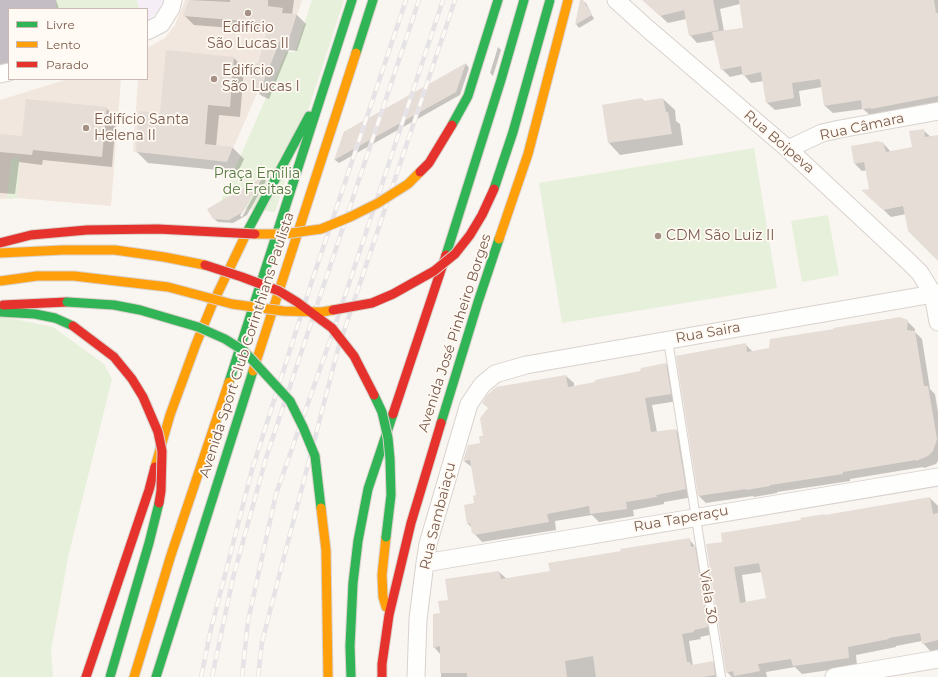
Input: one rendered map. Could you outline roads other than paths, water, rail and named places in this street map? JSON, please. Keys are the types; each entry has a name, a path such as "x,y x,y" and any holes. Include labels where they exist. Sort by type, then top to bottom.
{"main road":[{"name":"Avenida Sport Club Corinthians Paulista","path":"134,677 174,547 246,330 352,0"},
{"name":"Avenida Sport Club Corinthians Paulista","path":"156,677 373,0"},
{"path":"0,243 31,235 86,230 158,229 208,233 285,234 321,229 350,217 378,203 408,184 429,163 468,96 498,0"},
{"path":"351,677 350,646 353,583 358,541 368,489 422,330 524,0"},
{"path":"0,281 37,276 74,276 107,279 168,287 232,304 283,311 322,312 372,303 393,294 434,271 455,254 470,235 482,215 492,195 513,132 550,0"},
{"name":"Avenida José Pinheiro Borges","path":"382,677 382,664 389,616 411,523 478,302 528,154 568,0"},
{"name":"Avenida Sport Club Corinthians Paulista","path":"86,677 149,490 170,415 196,344 212,305 254,216 276,179 325,85"},
{"path":"0,253 63,250 115,250 164,257 208,266 279,291 297,302 332,328 354,356 370,385 382,412 388,438 390,459 390,495 382,574 383,597 389,616"},
{"path":"0,306 13,304 66,302 114,305 140,310 204,330 224,339 244,351 290,401 315,456 326,550 328,677"},
{"path":"0,312 34,314 55,318 73,326 114,357 132,379 143,397 158,432 162,451 161,491 150,543 110,677"}],"street":[{"path":"148,31 161,24 171,8 173,0"},
{"name":"Rua Boipeva","path":"616,0 788,149 909,262 936,293"},
{"name":"Rua Câmara","path":"788,149 822,133 938,111"},
{"path":"936,293 938,322"},
{"name":"Rua Saira","path":"482,385 495,374 526,365 936,293"},
{"name":"Rua Sambaiaçu","path":"416,677 418,619 428,544 469,404 482,385"},
{"name":"Rua Taperaçu","path":"425,563 938,477"},
{"path":"834,677 938,659"}],"lane":[{"name":"Viela 30","path":"668,340 721,677"}],"railway":[{"path":"201,677 211,629 252,470 310,287 406,0"},
{"path":"212,677 233,578 266,458 419,0"},
{"path":"242,677 248,621 276,494 333,332 443,0"},
{"path":"258,677 262,642 338,349 455,0"}],"place":[{"name":"Edifício São Lucas II","path":"248,13"},
{"name":"Edifício São Lucas I","path":"214,79"},
{"name":"Edifício Santa Helena II","path":"86,128"},
{"name":"CDM São Luiz II","path":"658,236"}],"park label":[{"name":"Praça Emilia de Freitas","path":"257,182"}]}
